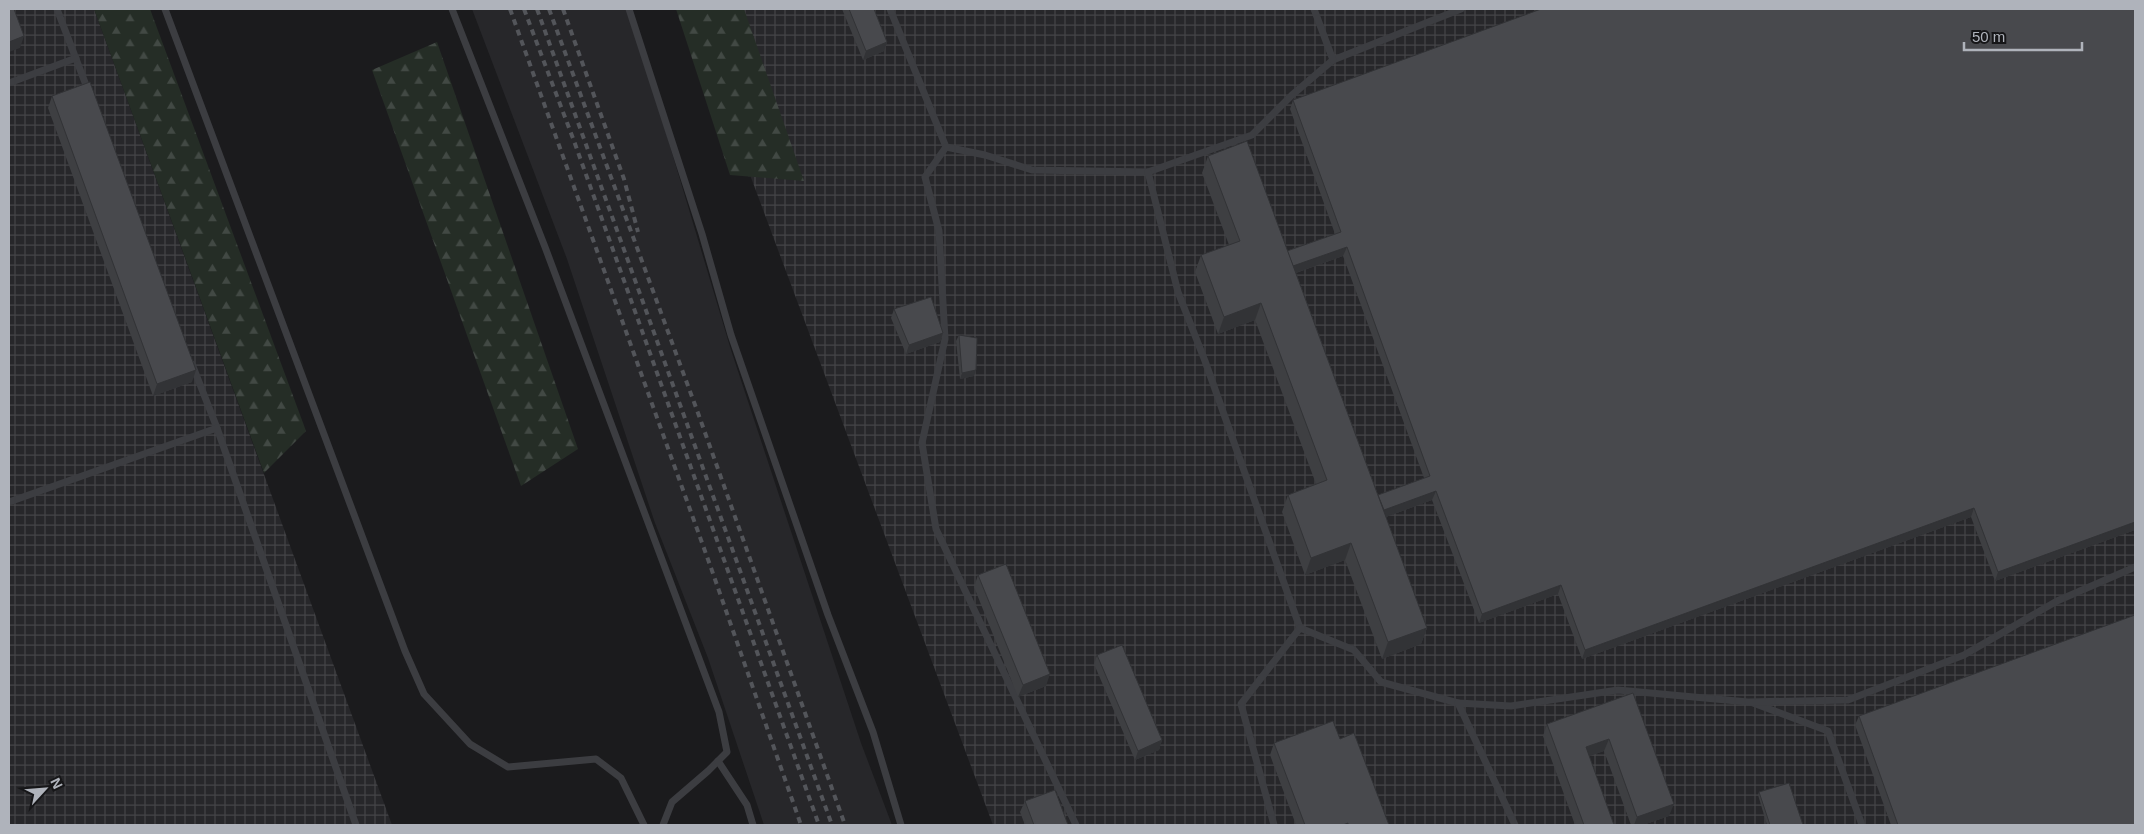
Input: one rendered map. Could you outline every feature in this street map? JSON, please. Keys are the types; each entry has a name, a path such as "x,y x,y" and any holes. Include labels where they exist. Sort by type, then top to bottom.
{"lane":[{"path":"57,9 94,104"},
{"path":"165,9 404,651 424,694 470,744 508,767 596,759 620,778 644,825"},
{"path":"452,9 542,238 719,712 728,752 672,802 663,825"},
{"path":"629,9 702,234 731,335 828,615 873,732 901,825"},
{"path":"890,9 946,146"},
{"path":"1314,9 1333,60"},
{"path":"946,146 985,155 1032,170 1148,172 1252,134 1292,95 1333,60 1461,9"},
{"path":"9,83 76,58"},
{"path":"946,146 925,177 939,231 945,339 922,443 936,529 1076,825"},
{"path":"1148,172 1178,292 1205,361 1300,628 1354,650 1381,682 1458,703 1511,706 1618,690 1748,702 1848,700 1964,655 2057,601 2135,567"},
{"path":"189,354 217,428 356,825"},
{"path":"9,502 217,428"},
{"path":"1274,825 1242,704 1300,628"},
{"path":"1748,702 1828,731 1862,825"},
{"path":"1458,703 1515,825"},
{"path":"718,761 747,806 753,825"}],"shaded area":[{"path":"9,9 94,9 392,825 9,825"},
{"path":"472,9 629,9 731,350 861,743 892,825 764,825 708,658 655,523 567,259"},
{"path":"688,9 2135,9 2135,825 993,825"}],"green space":[{"path":"94,9 150,9 306,431 264,473"},
{"path":"676,9 744,9 804,181 730,175"},
{"path":"437,42 578,449 521,486 372,70"}],"building":[{"path":"9,9 14,9 24,36 9,42"},
{"path":"849,9 874,9 887,42 866,51"},
{"path":"1541,9 2135,9 2135,522 1998,572 1974,508 1585,650 1561,585 1482,614 1436,491 1384,510 1378,495 1430,476 1347,247 1293,266 1287,251 1341,232 1293,100"},
{"path":"90,82 196,370 157,384 52,96"},
{"path":"1247,141 1427,628 1388,642 1351,543 1311,558 1288,495 1327,480 1261,303 1224,317 1201,255 1240,241 1208,156"},
{"path":"931,297 943,333 909,345 894,309"},
{"path":"959,335 977,338 976,370 962,373"},
{"path":"1006,564 1050,674 1023,685 978,575"},
{"path":"2135,615 2135,825 1898,825 1859,716"},
{"path":"1122,645 1162,740 1138,751 1097,655"},
{"path":"1633,693 1674,804 1637,817 1609,739 1586,747 1614,825 1584,825 1547,724"},
{"path":"1333,721 1340,739 1354,733 1389,825 1348,825 1348,823 1343,825 1305,825 1274,743"},
{"path":"1789,783 1803,825 1770,825 1759,792"},
{"path":"1055,790 1068,825 1034,825 1025,801"}],"railway":[{"path":"510,9 710,565 801,825"},
{"path":"524,9 574,141 819,825"},
{"path":"537,9 832,825"},
{"path":"549,9 698,413 845,825"},
{"path":"563,9 624,179 638,232"}]}
